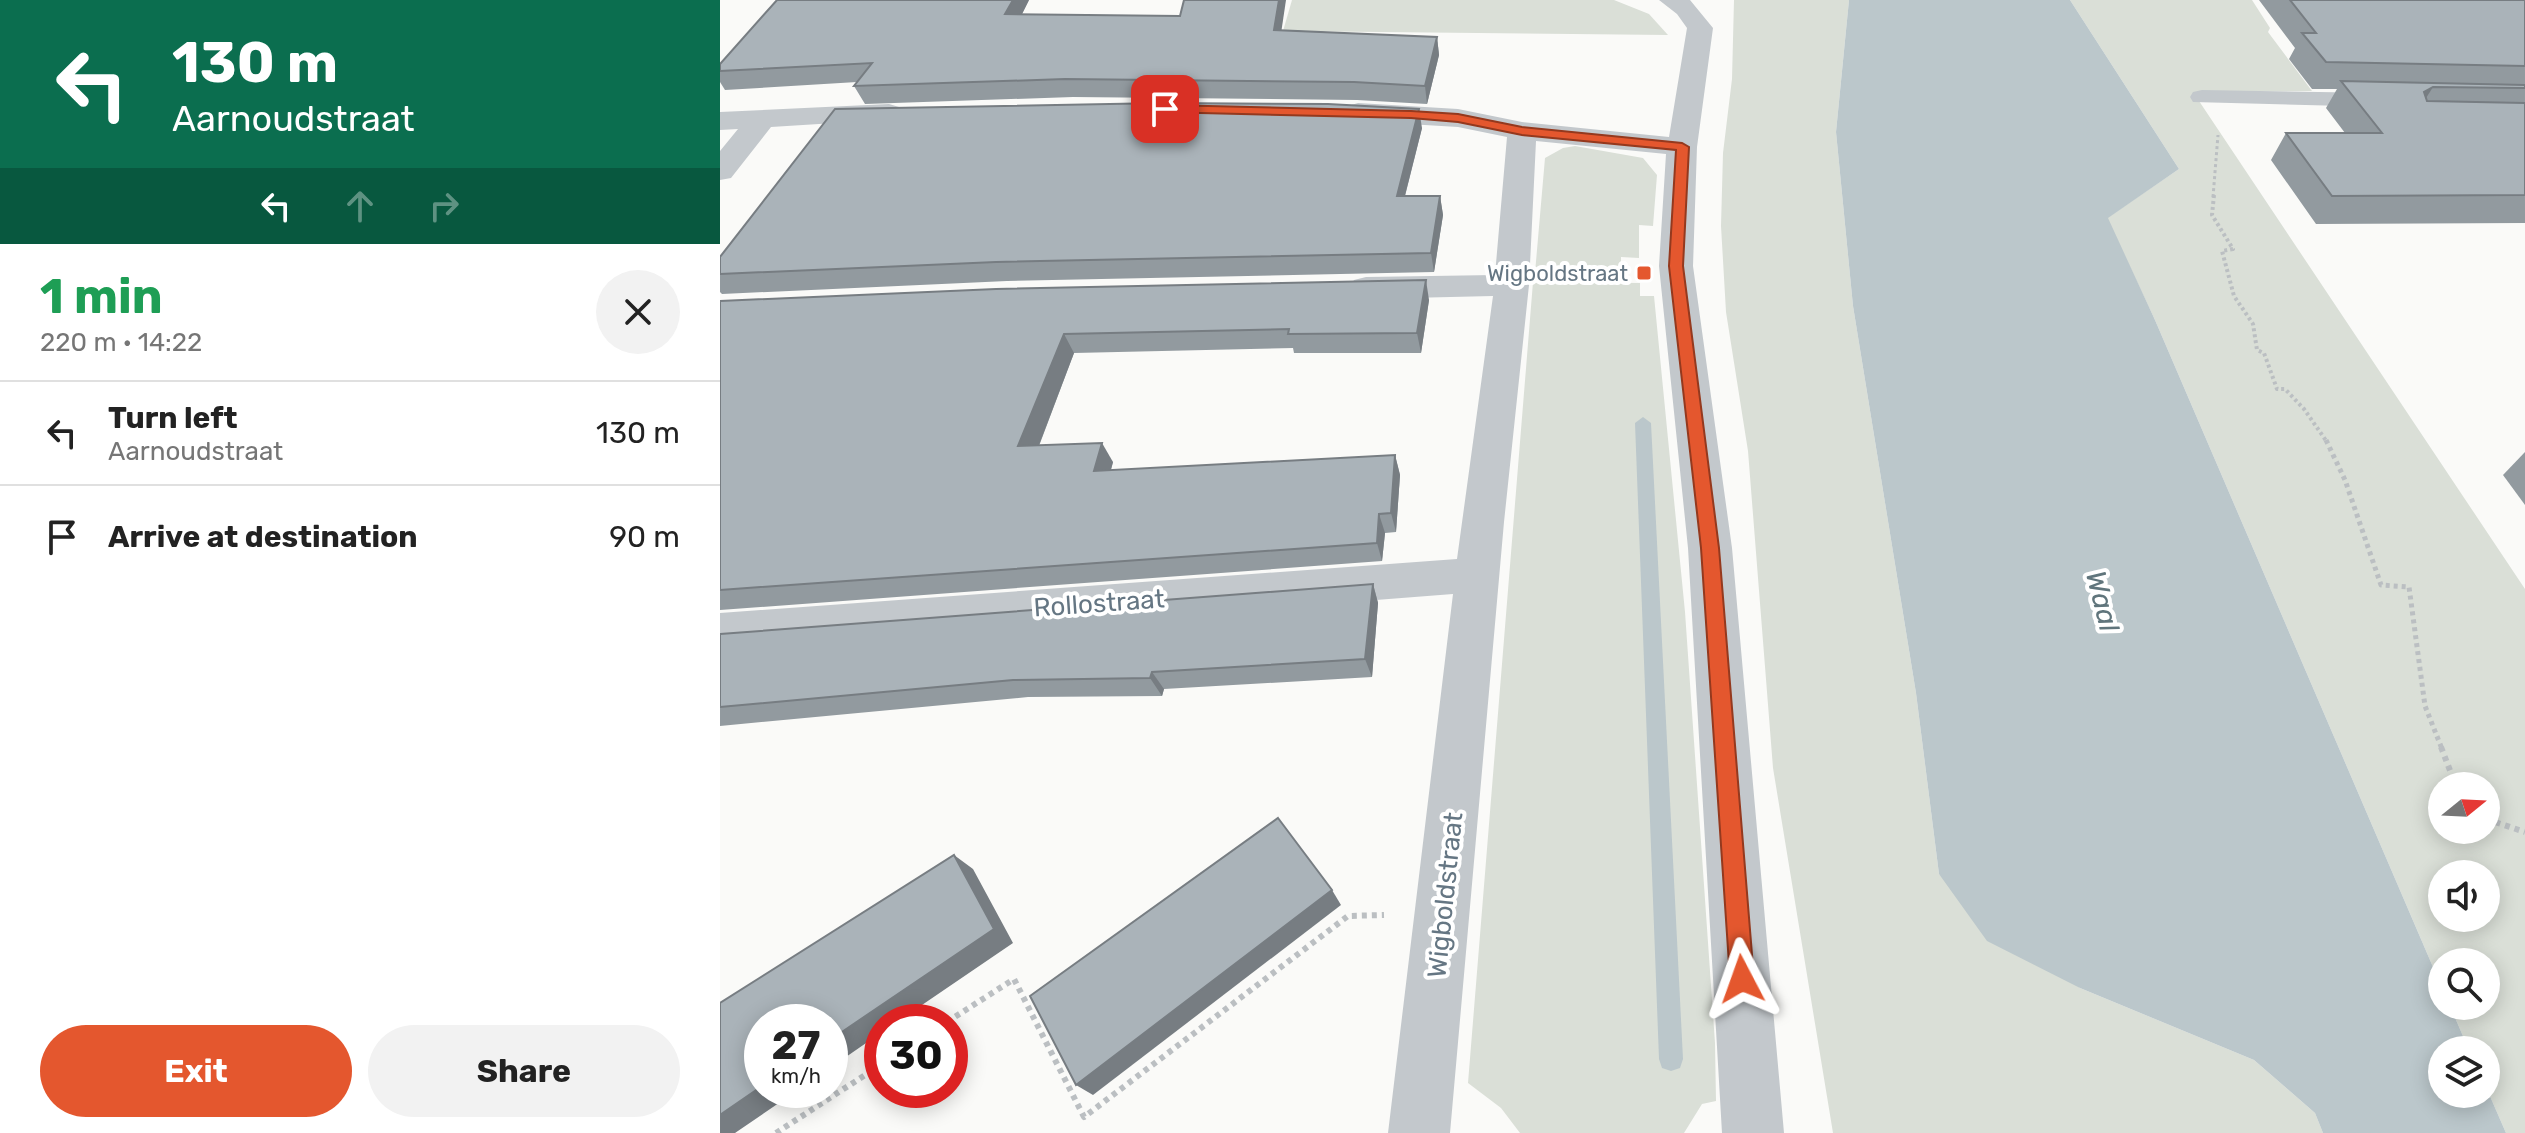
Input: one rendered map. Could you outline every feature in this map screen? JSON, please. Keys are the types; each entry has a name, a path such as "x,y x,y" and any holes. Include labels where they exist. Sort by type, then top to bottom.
{"street":[{"path":"1672,0 1686,9 1700,28 1682,147 1677,279 1710,548 1753,1133"},
{"path":"2202,97 2403,100"},
{"path":"1328,111 1458,118 1522,131 1682,147"},
{"path":"720,121 924,112"},
{"path":"720,171 762,119"},
{"name":"Wigboldstraat","path":"1419,1133 1512,285 1522,131"},
{"path":"1339,288 1512,285"},
{"name":"Rollostraat","path":"720,632 1478,575"}],"path":[{"path":"2202,97 2218,126 2212,215 2233,249 2222,251 2234,296 2253,324 2257,350 2264,353 2277,389 2285,389 2307,408 2327,439 2349,491 2381,585 2409,587 2425,706 2451,772"},
{"path":"1512,285 1534,279 1677,279"},
{"path":"2500,824 2525,832"},
{"path":"968,1009 1014,979 1084,1117 1348,916 1443,914"},
{"path":"776,1133 864,1076"}],"shaded area":[{"path":"1292,0 1614,0 1649,14 1668,35 1283,31"},
{"path":"1734,0 1849,0 1836,132 1853,306 1916,693 1939,874 2080,988 2254,1060 2315,1113 2323,1133 1833,1133 1773,768 1748,451 1726,312 1721,226 1723,153 1732,79"},
{"path":"2070,0 2252,0 2270,28 2268,32 2312,91 2193,92 2525,589 2525,1133 2506,1133 2495,1108 2500,1108 2500,1036 2463,1036 2456,1020 2500,1020 2500,948 2428,948 2428,955 2155,320 2107,218 2179,169"},
{"path":"1575,146 1643,158 1657,175 1653,226 1639,225 1639,258 1621,257 1621,275 1535,273 1545,158 1563,148"},
{"path":"1533,282 1640,283 1640,296 1654,296 1685,612 1715,1043 1716,1101 1702,1104 1684,1133 1520,1133 1501,1108 1468,1083"}],"water":[{"name":"Waal","path":"1849,0 2070,0 2179,169 2108,218 2155,320 2428,955 2428,1020 2456,1020 2463,1036 2428,1036 2428,1108 2495,1108 2506,1133 2323,1133 2315,1113 2254,1060 2080,988 1987,941 1939,874 1916,693 1853,306 1836,132"}],"building":[{"path":"777,0 1013,0 1005,14 1180,16 1184,0 1279,0 1274,30 1437,37 1425,86 1354,82 1065,79 854,86 872,63 720,71 720,64"},
{"path":"2290,0 2525,0 2525,66 2326,62 2302,33 2316,33"},
{"path":"2341,81 2525,85 2525,88 2433,87 2424,92 2427,101 2525,103 2525,195 2332,196 2286,133 2382,133"},
{"path":"1163,103 1328,104 1419,109 1397,196 1440,196 1431,253 996,262 720,274 720,257 835,109"},
{"path":"1426,280 1417,333 1288,334 1289,329 1064,334 1018,446 1102,443 1094,471 1395,455 1391,513 1379,514 1377,543 720,590 720,301 996,289"},
{"path":"1373,584 1365,659 1152,672 1150,678 1013,680 720,707 720,634"},
{"path":"1278,818 1332,890 1076,1085 1030,996"},
{"path":"954,855 994,929 883,1004 864,1004 864,1017 848,1028 848,1004 744,1004 744,1098 720,1115 720,1003"}],"waterway":[{"path":"1643,423 1671,1059"}],"place":[{"name":"Wigboldstraat","path":"1644,273"}],"route":[{"path":"1165,109 1411,114 1458,118 1522,131 1682,147 1676,266 1710,548 1742,979"}]}
